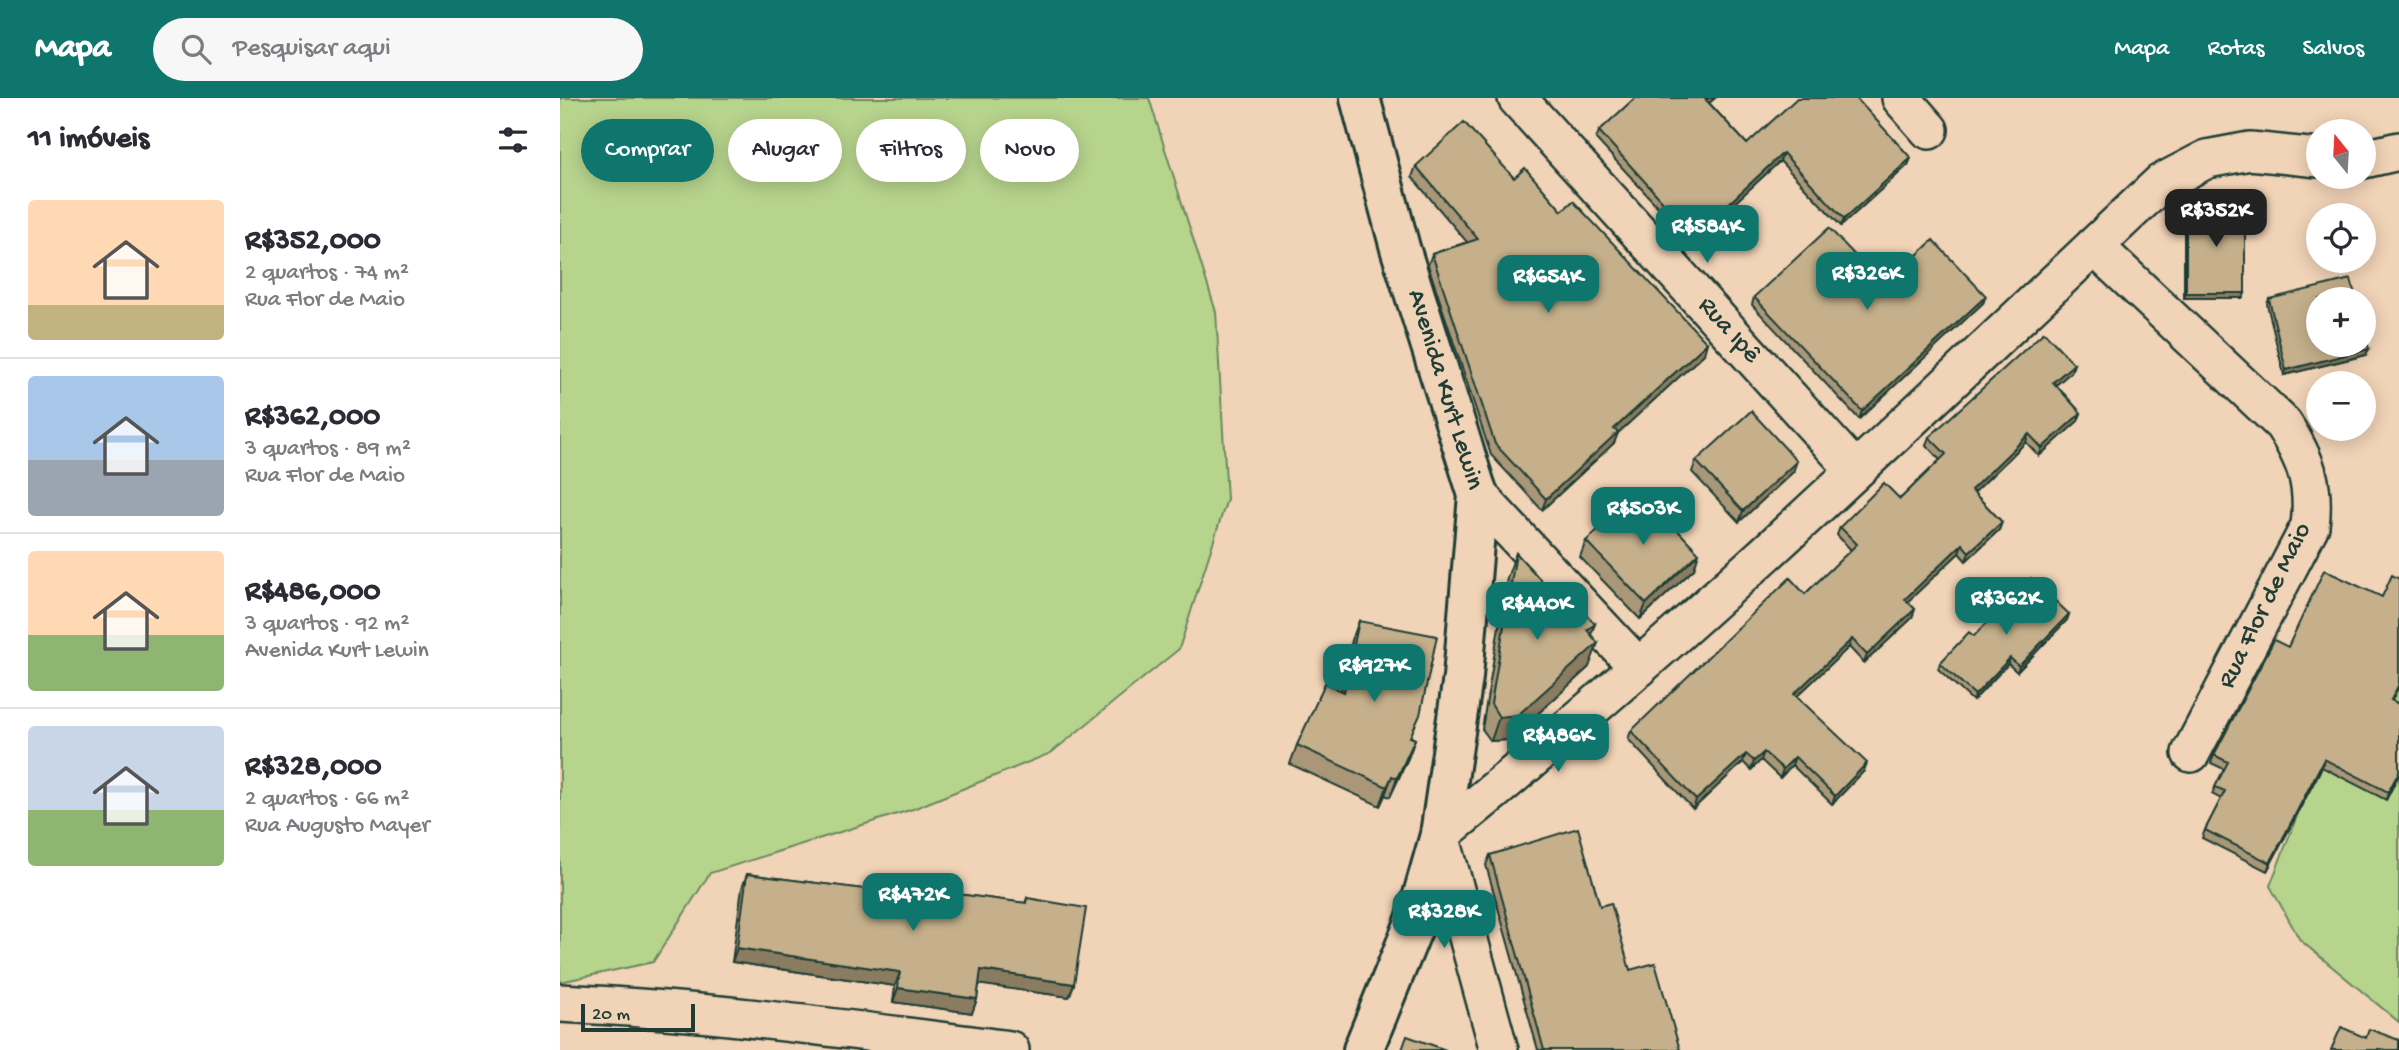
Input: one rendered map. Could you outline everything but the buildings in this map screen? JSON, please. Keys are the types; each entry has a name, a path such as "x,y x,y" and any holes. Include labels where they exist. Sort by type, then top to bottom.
{"main road":[{"name":"Avenida Kurt Lewin","path":"1360,98 1400,248 1478,495 1463,677 1440,835 1416,920 1363,1050"}],"street":[{"name":"Rua Ipê","path":"1517,98 1855,470"},
{"path":"1901,98 1929,130"},
{"path":"1499,1050 1440,835 1639,668 2161,183 2207,159 2250,151 2306,157"},
{"path":"2376,156 2399,151"},
{"name":"Rua Flor de Maio","path":"2094,246 2283,424 2298,446 2314,496 2310,526 2191,753"},
{"path":"1478,495 1639,668"},
{"path":"560,1003 659,1008 784,1021 1010,1050"}],"green space":[{"path":"560,98 1149,98 1216,312 1227,499 1179,649 1051,753 913,809 710,873 653,962 560,982"},
{"path":"2399,587 2399,1022 2300,940 2270,886 2312,777"}]}
